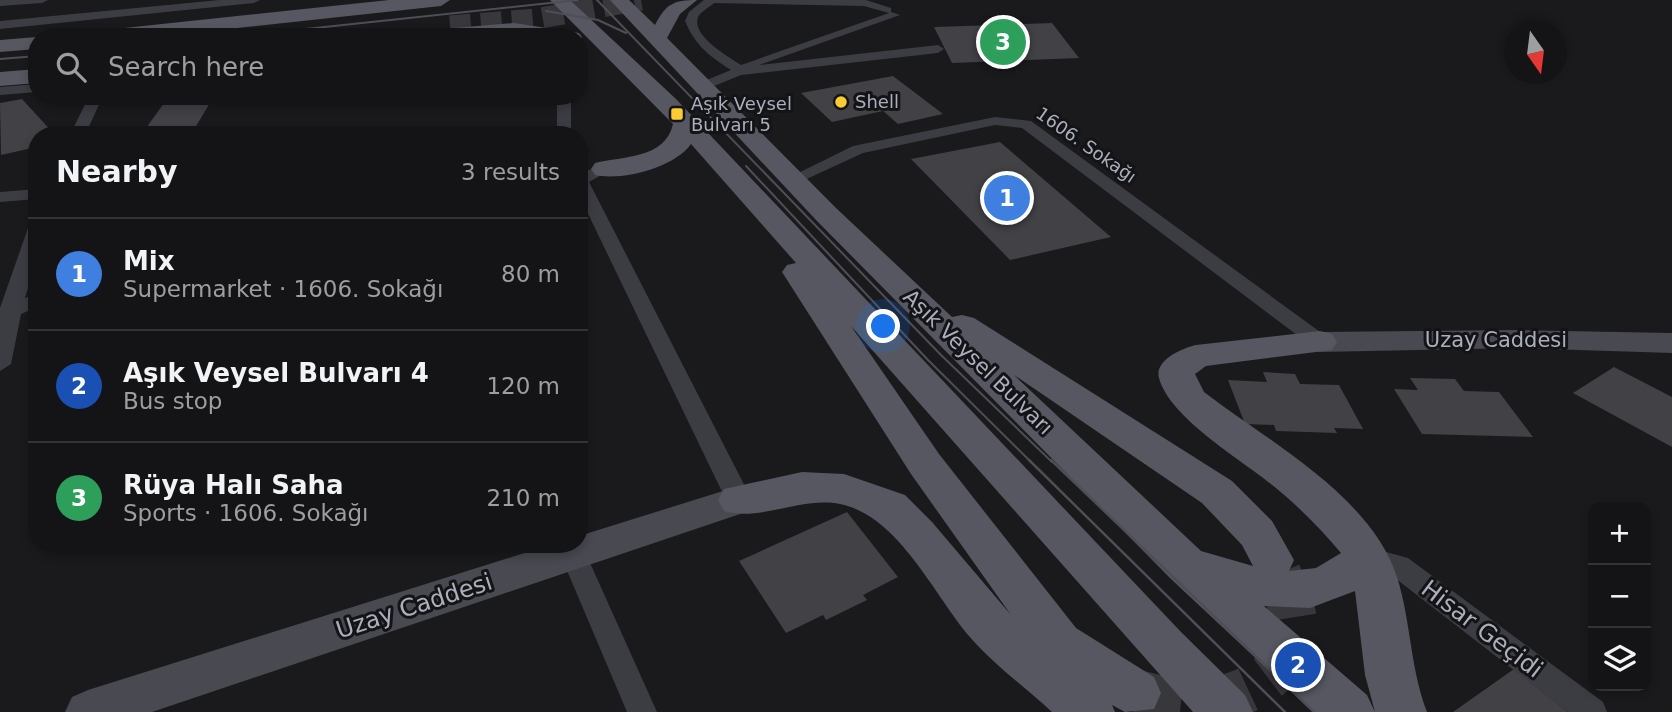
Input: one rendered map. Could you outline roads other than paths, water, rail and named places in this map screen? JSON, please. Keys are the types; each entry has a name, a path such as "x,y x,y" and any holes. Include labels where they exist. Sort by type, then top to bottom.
{"main road":[{"path":"559,0 636,71 1164,647 1227,712"},
{"name":"Aşık Veysel Bulvarı","path":"619,0 658,37 792,180 894,281 1187,566 1349,712"},
{"path":"658,37 672,11 688,0"},
{"path":"168,28 335,7 446,13"},
{"path":"404,28 446,13"},
{"path":"272,28 446,13"},
{"path":"0,46 28,44"},
{"path":"588,47 612,64 636,71"},
{"path":"0,52 28,49"},
{"path":"0,70 28,68"},
{"path":"0,79 28,77"},
{"path":"592,169 642,163 662,155 683,137 685,125"},
{"path":"743,187 925,464 1059,643 1136,693"},
{"path":"894,281 1217,492 1257,533 1272,560"},
{"name":"Uzay Caddesi","path":"1320,342 1516,339 1672,343"},
{"path":"1320,342 1196,356 1178,370 1177,378 1191,401 1332,515 1368,558 1376,582 1388,672 1401,712"},
{"path":"739,500 802,486 844,489 890,506 917,534 987,623 1089,712"},
{"name":"Uzay Caddesi","path":"588,549 739,500"},
{"name":"Uzay Caddesi","path":"88,712 576,553"},
{"path":"1187,566 1260,586 1297,590 1325,584 1368,558"}],"street":[{"path":"3,2 42,0"},
{"path":"0,25 254,0"},
{"path":"711,0 693,14 693,29 709,50 741,71"},
{"path":"717,0 865,3 891,13 755,61 741,71"},
{"path":"702,87 727,74 741,71 938,49"},
{"path":"0,91 28,89"},
{"path":"81,126 92,105"},
{"path":"564,105 564,126"},
{"name":"1606. Sokağı","path":"792,180 858,149 995,121 1026,124 1320,342"},
{"path":"0,200 28,195"},
{"path":"0,200 28,200"},
{"path":"588,209 739,500"},
{"path":"0,364 5,314 28,252"},
{"path":"5,314 28,304"},
{"path":"573,554 642,712"},
{"name":"Hisar Geçidi","path":"1368,558 1399,566 1592,712"},
{"path":"987,623 1055,712"}],"tunnel":[{"path":"450,26 535,19 641,0"},
{"path":"1136,693 1176,702 1205,702 1239,693 1269,676 1290,650 1294,634 1288,597 1273,562"}],"tram line":[{"path":"315,28 578,0"},
{"path":"597,0 941,355 1052,462"},
{"path":"546,11 598,20 626,33"},
{"path":"0,59 28,57"},
{"path":"746,166 928,360 1031,462"},
{"path":"1029,460 1285,712"},
{"path":"1051,460 1314,712"}],"place":[{"name":"Rüya Halı Saha","path":"1003,42"},
{"name":"Shell","path":"841,102"},
{"name":"Aşık Veysel Bulvarı 5","path":"677,114"},
{"name":"Mix","path":"1007,198"},
{"name":"Aşık Veysel Bulvarı 4","path":"1298,665"}]}
